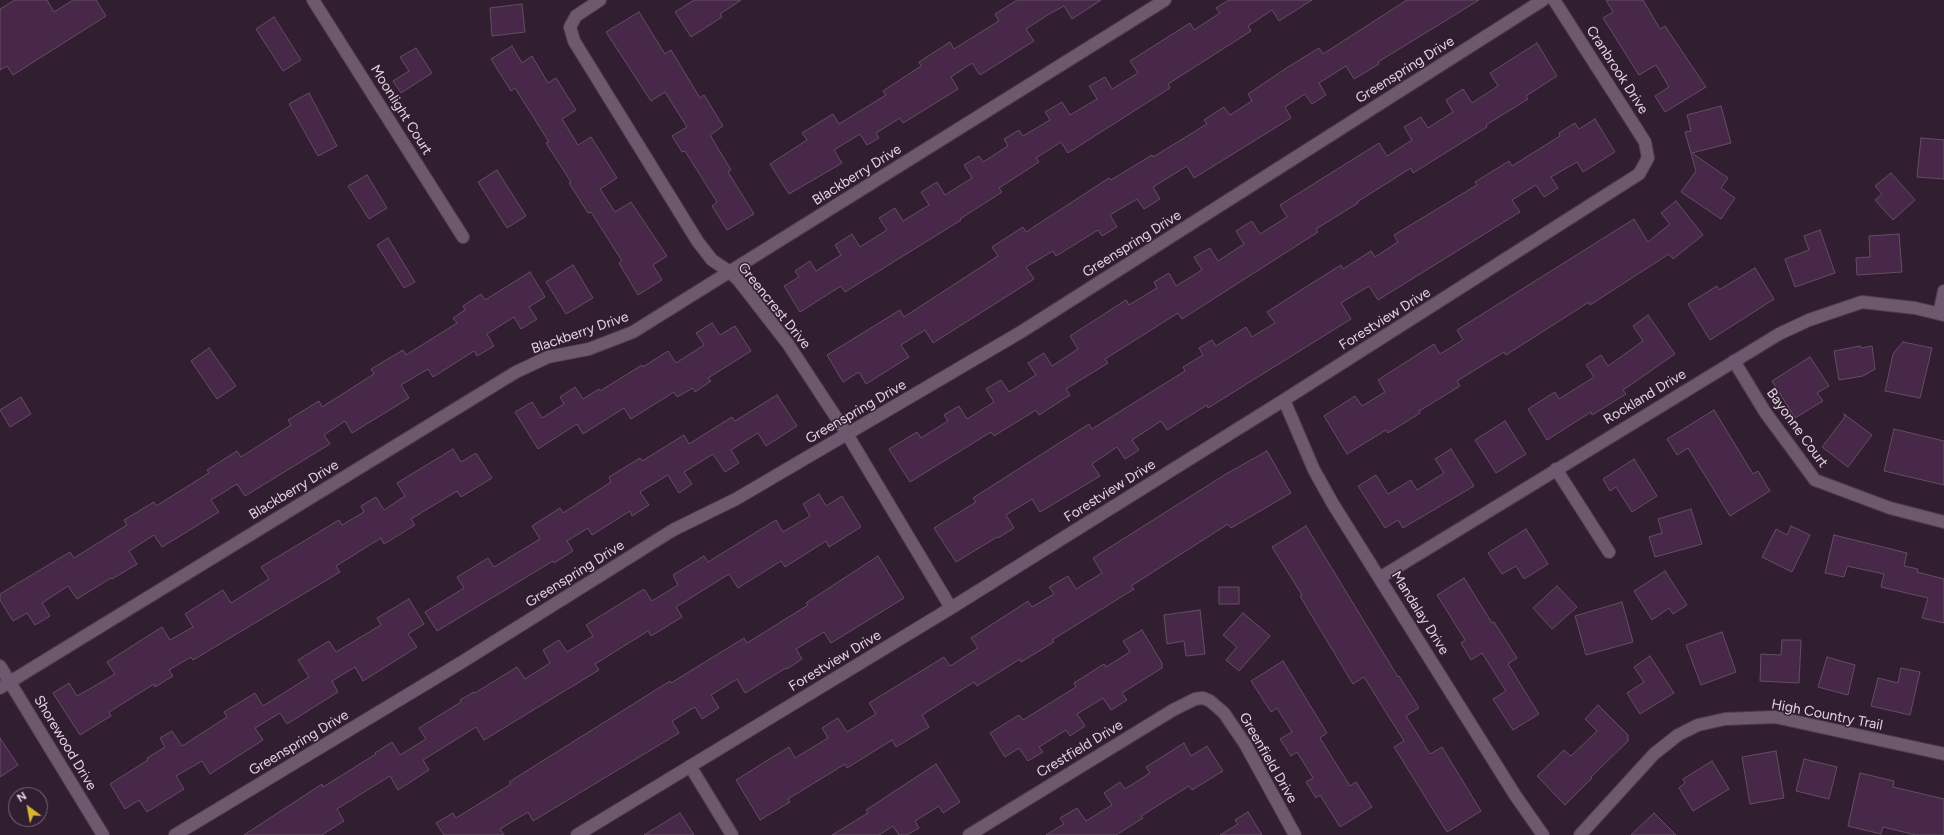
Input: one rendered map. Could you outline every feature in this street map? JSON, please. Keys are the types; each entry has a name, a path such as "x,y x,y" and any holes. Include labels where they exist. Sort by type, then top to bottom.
{"street":[{"name":"Moonlight Court","path":"313,0 462,237"},
{"name":"Greencrest Drive","path":"600,0 576,16 570,27 574,41 698,242 712,260 730,272 788,344 848,434 951,608"},
{"name":"Blackberry Drive","path":"5,685 516,372 548,357 589,348 633,332 1165,0"},
{"name":"Greenspring Drive","path":"175,835 462,662 673,530 736,499 1021,332 1543,0"},
{"name":"Cranbrook Drive","path":"1554,0 1637,128 1645,142 1648,158"},
{"name":"Forestview Drive","path":"577,835 951,608 1620,188 1639,174 1648,158"},
{"path":"1942,315 1944,291"},
{"name":"Rockland Drive","path":"1381,578 1556,469 1779,334 1824,315 1862,302 1915,308 1942,315"},
{"name":"Bayonne Court","path":"1734,361 1764,412 1815,480 1890,508 1944,522"},
{"name":"Mandalay Drive","path":"1284,400 1314,470 1333,504 1381,578 1515,794 1543,835"},
{"path":"1556,469 1609,552"},
{"name":"Shorewood Drive","path":"0,666 5,685 103,835"},
{"name":"Crestfield Drive","path":"969,835 1173,710 1195,699 1203,698 1210,700"},
{"name":"Greenfield Drive","path":"1210,700 1224,713 1245,744 1295,835"},
{"name":"High Country Trail","path":"1580,835 1654,754 1678,735 1698,725 1725,719 1775,717 1944,754"},
{"path":"690,766 732,835"}],"building":[{"path":"15,0 47,0 54,12 73,0 96,0 106,16 13,75 7,66 0,70 0,9"},
{"path":"694,0 741,0 720,14 722,17 691,37 675,12"},
{"path":"1017,0 1101,0 1072,19 1064,6 1049,14 1026,29 1034,41 980,75 972,63 951,77 958,89 903,123 900,118 876,133 879,138 867,145 860,134 834,150 842,163 789,194 770,164 807,140 802,133 833,114 839,124 886,95 883,91 921,66 919,62 950,42 954,49 999,21 995,14"},
{"path":"1229,0 1312,0 1279,21 1272,10 1248,26 1251,31 1168,84 1170,88 1068,153 1061,142 1036,158 1039,162 999,188 1002,192 960,219 961,220 845,292 841,286 800,312 784,286 799,277 795,271 810,261 816,271 841,255 835,245 852,234 860,247 887,230 879,218 895,208 903,221 929,205 921,192 937,182 945,195 972,178 964,165 979,156 983,162 1008,146 1004,139 1019,130 1023,136 1050,120 1045,112 1062,102 1070,115 1097,99 1089,86 1105,77 1112,89 1138,73 1130,61 1190,23 1194,30 1220,13 1216,8"},
{"path":"1407,0 1479,0 1378,62 1379,64 1354,79 1346,66 1319,83 1326,95 1312,104 1305,94 1285,107 1291,118 1194,178 1187,166 1153,187 1160,199 1144,209 1137,199 1110,215 1117,227 1102,236 1098,230 1056,256 1053,251 1026,267 1034,279 933,343 925,330 901,345 909,357 866,384 859,372 843,382 827,355 900,310 904,317 998,256 992,247 1023,227 1026,232 1109,178 1111,180 1152,155 1153,157 1207,124 1204,120 1224,107 1230,115 1252,101 1248,94 1288,67 1319,48 1323,54"},
{"path":"1606,0 1643,0 1660,29 1665,26 1706,87 1665,112 1655,96 1669,87 1656,65 1639,75 1603,18 1613,12"},
{"path":"522,4 525,32 492,36 490,8"},
{"path":"639,12 665,54 671,50 700,98 704,95 723,126 710,135 731,170 728,172 754,214 727,230 712,206 717,202 685,151 682,152 672,136 687,127 665,92 651,101 606,32"},
{"path":"274,17 301,60 283,71 256,29"},
{"path":"1537,43 1557,76 1526,96 1528,99 1486,125 1487,127 1413,173 1411,168 1357,202 1358,203 1316,229 1318,232 1182,319 1178,313 1105,359 1108,363 1066,389 1070,395 1039,415 1036,410 994,436 991,432 910,482 889,449 917,432 921,438 948,421 944,415 959,406 967,419 994,402 986,389 1001,380 1009,392 1036,375 1028,363 1044,353 1052,366 1078,349 1070,336 1126,300 1129,305 1157,288 1154,282 1169,273 1176,286 1202,270 1194,257 1210,248 1218,261 1244,244 1236,231 1252,221 1260,234 1287,217 1280,205 1379,143 1387,156 1412,140 1404,127 1421,117 1428,128 1453,112 1446,100 1463,89 1472,103 1498,86 1490,73"},
{"path":"512,46 522,63 532,56 548,83 556,78 576,110 562,119 578,145 591,137 617,178 600,189 615,212 631,202 667,256 653,265 662,280 638,295 619,263 622,261 591,212 588,213 569,183 571,182 546,143 549,142 515,88 511,91 491,59"},
{"path":"416,48 432,73 401,93 393,81 409,71 400,57"},
{"path":"309,93 337,146 318,156 289,104"},
{"path":"1721,106 1731,143 1692,153 1728,178 1721,188 1735,198 1721,219 1681,192 1696,171 1685,132 1691,131 1687,115"},
{"path":"1595,119 1615,152 1583,172 1577,162 1551,177 1558,188 1544,197 1536,185 1512,200 1520,212 1378,300 1369,286 1341,303 1351,319 1208,408 1207,405 1167,430 1161,421 1132,440 1139,450 1125,459 1117,447 1092,464 1100,476 1040,512 1032,499 1006,515 1014,528 956,562 934,528 976,502 973,498 1089,424 1092,429 1185,371 1183,367 1203,355 1199,348 1212,340 1216,346 1246,327 1252,337 1275,323 1267,312 1309,285 1341,265 1343,269 1371,251 1375,257 1398,242 1394,235 1477,185 1475,182 1509,161 1512,166 1560,136 1559,133 1575,123 1579,129"},
{"path":"1921,138 1944,140 1944,179 1917,177"},
{"path":"497,170 526,216 507,228 478,182"},
{"path":"1891,173 1915,200 1893,220 1875,200 1882,194 1875,186"},
{"path":"367,175 387,208 369,219 348,186"},
{"path":"1676,201 1703,235 1673,259 1669,254 1590,305 1589,302 1506,355 1504,352 1457,381 1460,386 1419,411 1420,413 1388,433 1386,430 1347,454 1324,416 1355,396 1362,406 1385,392 1378,380 1434,344 1440,354 1463,340 1457,330 1634,219 1648,242 1670,224 1661,213"},
{"path":"1820,230 1835,273 1795,287 1785,259 1809,250 1804,236"},
{"path":"1899,234 1902,272 1857,275 1856,258 1870,257 1869,236"},
{"path":"388,238 415,282 404,288 377,245"},
{"path":"573,265 593,298 566,314 546,282"},
{"path":"1755,268 1774,299 1710,340 1688,304 1717,286 1719,290"},
{"path":"530,272 545,297 529,307 537,319 521,329 514,317 487,334 494,346 477,356 474,351 433,377 428,369 401,385 409,398 352,433 345,421 324,435 330,444 245,496 237,484 211,500 219,512 162,547 154,535 129,551 137,564 77,599 68,586 42,603 50,616 35,625 27,613 13,621 0,600 0,594 70,552 74,558 127,525 124,520 154,502 156,506 209,473 207,470 237,451 241,457 291,425 288,420 319,401 322,407 374,374 371,369 403,350 406,355 457,323 453,318 465,310 463,306 481,294 485,300"},
{"path":"1648,315 1675,354 1623,390 1626,394 1592,415 1591,412 1547,440 1528,409 1555,392 1559,399 1594,377 1586,365 1601,355 1608,366 1643,341 1633,326"},
{"path":"712,323 720,335 735,326 751,351 708,378 711,381 695,392 693,388 677,397 674,392 631,419 624,408 583,434 577,424 538,449 515,412 532,402 542,418 564,404 560,397 575,387 583,399 599,389 600,391 642,365 643,367 668,351 676,363 704,345 696,333"},
{"path":"1903,342 1932,348 1920,398 1885,391 1893,354"},
{"path":"1860,346 1861,348 1872,346 1875,369 1863,376 1839,380 1834,351"},
{"path":"209,348 236,386 217,399 191,361"},
{"path":"1810,357 1829,386 1817,393 1823,401 1795,418 1772,381"},
{"path":"777,395 797,426 766,446 758,433 731,450 739,463 725,472 713,454 684,472 692,484 679,493 668,475 640,492 649,505 632,516 630,511 592,535 588,528 567,541 573,551 554,563 553,561 437,631 425,612 464,588 457,577 488,558 494,567 540,539 532,526 560,508 563,513 611,482 609,477 640,458 642,461 684,435 689,444 732,417 735,421"},
{"path":"21,397 31,414 10,427 0,410"},
{"path":"1714,410 1753,474 1758,471 1770,491 1730,516 1688,448 1677,455 1667,439"},
{"path":"1844,414 1872,435 1848,467 1822,447 1845,417"},
{"path":"1505,421 1526,454 1496,473 1475,440"},
{"path":"1894,429 1944,441 1944,485 1884,471"},
{"path":"453,449 461,462 476,453 492,478 461,497 457,491 411,519 415,525 384,544 381,538 336,566 340,572 193,660 191,657 169,670 173,676 155,687 154,684 109,712 111,716 80,735 53,693 69,683 77,696 115,674 107,662 162,627 170,640 193,627 185,614 223,590 231,603 269,579 261,567 339,520 342,525 364,512 361,506 376,497 384,510 405,496 397,483"},
{"path":"1451,449 1474,486 1403,528 1398,520 1385,528 1358,486 1376,475 1388,494 1411,480 1417,490 1444,473 1435,459"},
{"path":"1267,451 1291,493 1231,528 1228,524 1131,586 1134,589 1052,640 1054,642 1021,662 1020,659 977,686 974,682 922,715 929,727 896,747 892,740 847,768 845,764 788,799 790,802 760,820 736,780 789,747 795,758 828,738 822,728 838,718 847,732 876,714 869,703 944,657 950,666 978,648 971,638 1028,601 1032,607 1054,594 1049,587 1068,576 1076,589 1102,573 1093,558 1226,474"},
{"path":"1634,459 1657,496 1632,512 1616,487 1610,491 1603,479"},
{"path":"819,494 826,506 842,496 861,527 829,547 826,541 785,567 781,561 738,588 729,574 676,607 682,617 651,636 648,631 595,664 599,670 484,740 476,727 423,760 429,770 398,790 390,776 337,809 344,821 322,835 244,835 322,784 323,787 376,754 375,753 392,742 400,755 426,739 419,728 461,702 460,700 474,692 475,693 517,667 525,679 550,663 543,650 559,640 567,652 593,636 586,625 644,589 652,601 678,585 673,575 704,556 708,562 776,520 783,532 810,516 803,504"},
{"path":"1691,509 1702,544 1655,557 1649,537 1662,533 1658,519"},
{"path":"1306,526 1398,677 1399,676 1419,708 1406,716 1430,754 1442,747 1481,811 1447,832 1394,747 1404,741 1364,677 1353,684 1300,596 1302,595 1272,547"},
{"path":"1791,526 1810,535 1792,572 1762,557 1776,529 1787,535"},
{"path":"1526,529 1548,564 1524,579 1516,566 1502,574 1488,553"},
{"path":"1834,535 1907,553 1904,566 1918,569 1917,572 1944,579 1944,623 1922,618 1928,598 1881,587 1884,574 1847,566 1844,577 1825,573"},
{"path":"878,556 904,598 831,643 824,632 796,649 802,659 745,693 737,679 711,695 719,708 702,719 695,707 672,721 679,733 533,821 528,812 500,829 504,835 444,835 436,823 453,813 456,818 511,784 509,782 670,681 671,683 744,638 747,643 808,605 806,603"},
{"path":"1665,571 1687,605 1673,614 1669,608 1652,620 1634,591"},
{"path":"1464,578 1492,623 1494,622 1517,658 1508,664 1539,714 1513,730 1493,699 1506,691 1482,653 1471,660 1461,643 1465,640 1437,595"},
{"path":"1557,586 1577,607 1552,629 1533,608"},
{"path":"1219,587 1239,587 1239,604 1219,604"},
{"path":"409,599 424,624 408,634 417,647 363,681 355,667 332,681 338,692 287,724 280,713 255,728 263,740 210,774 202,761 176,776 184,789 147,812 139,800 125,809 110,784 148,760 147,758 165,747 160,738 172,731 182,746 227,717 224,712 255,693 263,706 309,677 298,660 329,641 336,652 381,625 377,618"},
{"path":"1622,602 1633,642 1586,655 1575,616"},
{"path":"1200,610 1205,654 1186,656 1184,641 1167,644 1164,615"},
{"path":"1243,613 1270,636 1239,671 1226,660 1237,647 1223,635"},
{"path":"1142,630 1162,663 1162,668 1122,693 1127,700 1111,710 1103,698 1077,714 1085,726 1070,736 1066,730 1039,747 1043,752 1028,761 1019,748 1005,757 990,733 1019,715 1023,720 1076,687 1074,683 1104,664 1106,667 1130,652 1123,641"},
{"path":"1722,632 1736,672 1701,685 1686,645"},
{"path":"1782,640 1801,640 1799,683 1760,681 1761,654 1781,655"},
{"path":"1650,656 1674,693 1640,714 1627,693 1644,682 1634,667"},
{"path":"1827,657 1855,665 1848,695 1818,687"},
{"path":"1283,661 1327,733 1320,738 1350,786 1356,782 1372,807 1340,827 1320,795 1316,798 1306,782 1313,778 1297,752 1291,756 1280,739 1292,732 1277,708 1271,712 1251,681"},
{"path":"1901,668 1920,672 1910,715 1871,706 1878,678 1898,683"},
{"path":"1598,705 1628,735 1628,741 1565,805 1537,776 1564,750 1571,756 1597,731 1585,719"},
{"path":"0,738 18,765 0,777"},
{"path":"1184,743 1191,756 1207,746 1223,771 1192,790 1189,786 1141,816 1143,818 1116,835 1046,835 1064,824 1060,818 1077,808 1086,821 1112,805 1104,793 1120,782 1125,789 1150,773 1146,767"},
{"path":"1776,751 1784,798 1750,804 1742,757"},
{"path":"1804,759 1837,767 1829,799 1796,791"},
{"path":"1712,761 1729,789 1693,811 1679,788 1685,783 1683,779"},
{"path":"936,764 960,802 943,813 939,806 915,821 919,828 907,835 899,835 893,826 879,835 832,835 868,813 866,810"},
{"path":"1860,773 1894,781 1893,787 1944,799 1944,835 1916,835 1883,827 1881,834 1848,826"},
{"path":"1248,812 1262,835 1220,835 1238,824 1235,820"},
{"path":"680,813 694,835 644,835"},
{"path":"1654,813 1676,835 1631,835"}]}
